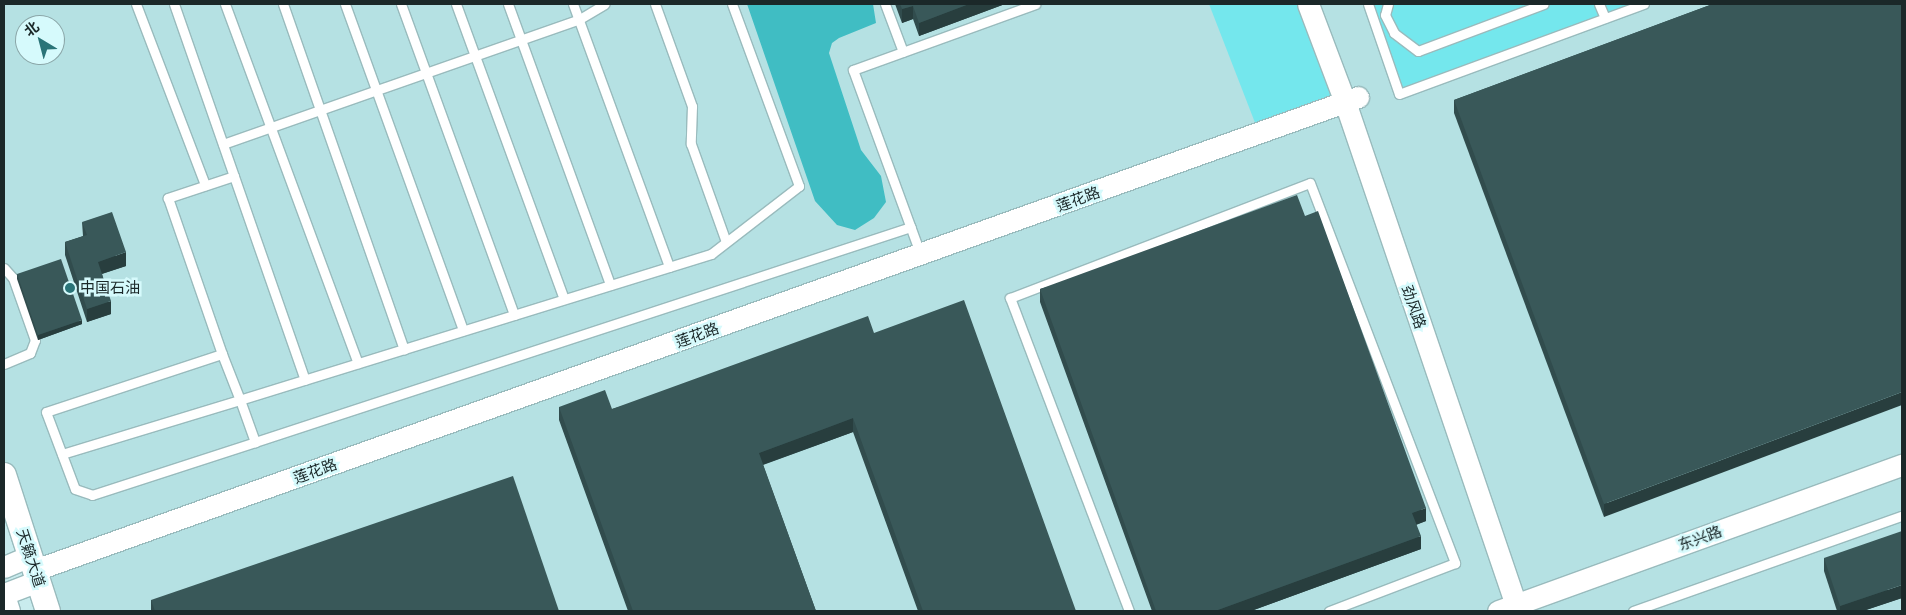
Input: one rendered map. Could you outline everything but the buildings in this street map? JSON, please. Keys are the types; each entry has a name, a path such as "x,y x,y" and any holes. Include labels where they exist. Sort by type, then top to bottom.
{"main road":[{"name":"天籁大道","path":"4,475 48,611"},
{"path":"4,599 8,611"}],"street":[{"name":"劲风路","path":"1308,4 1352,100"},
{"name":"劲风路","path":"1323,4 1352,100 1519,608"},
{"name":"莲花路","path":"4,594 34,569 921,255 1352,100"},
{"name":"东兴路","path":"1519,608 1902,465"},
{"name":"莲花路","path":"4,567 34,569"}],"lane":[{"path":"136,4 206,186"},
{"path":"174,4 305,380"},
{"path":"225,4 358,363"},
{"path":"283,4 404,348"},
{"path":"346,4 463,330"},
{"path":"401,4 514,315"},
{"path":"456,4 564,299"},
{"path":"508,4 610,285"},
{"path":"573,4 668,267"},
{"path":"222,144 578,20 605,4"},
{"path":"655,4 692,106 691,144 726,242"},
{"path":"62,454 711,254 799,186 732,4"},
{"path":"885,4 902,52"},
{"path":"921,255 854,70 1035,4"},
{"path":"1368,4 1399,94 1644,4"},
{"path":"1388,4 1385,14 1394,33 1418,51 1544,4"},
{"path":"1599,4 1605,18"},
{"path":"234,176 168,198 222,354 255,442"},
{"path":"1129,611 1010,298 1310,183 1455,563 1329,611"},
{"path":"222,354 46,412 75,489 92,495 911,227"},
{"path":"4,268 13,278 35,340 30,353 4,364"},
{"path":"1633,611 1902,516"}],"shaded area":[{"path":"4,4 1902,4 1902,611 48,611 4,476"},
{"path":"747,4 873,4 876,23 839,38 832,43 829,53 861,150 881,176 886,202 874,218 855,230 837,225 815,201"},
{"path":"1209,4 1308,4 1345,102 1259,133"},
{"path":"1368,4 1644,4 1399,94"}],"place":[{"name":"中国石油","path":"70,288"}]}
